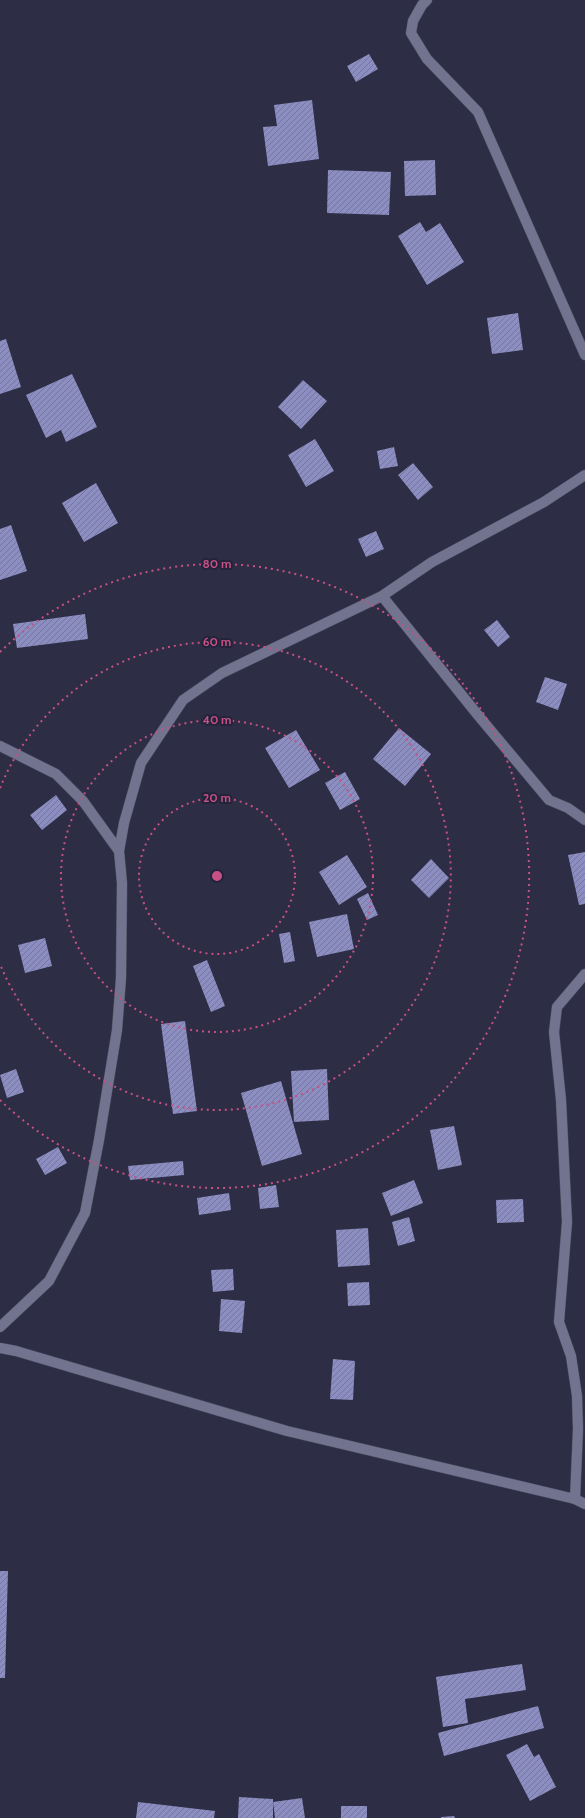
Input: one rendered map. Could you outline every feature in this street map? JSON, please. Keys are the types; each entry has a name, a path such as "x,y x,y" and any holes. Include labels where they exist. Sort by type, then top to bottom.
{"street":[{"path":"427,0 422,5 413,21 411,33 427,60 478,112 585,355"},
{"path":"0,1328 49,1281 85,1213 99,1140 117,1030 121,978 122,883 119,851 124,823 141,763 183,700 222,673 382,596 432,562 544,502 585,475"},
{"path":"382,596 477,714 549,800 568,808 585,820"},
{"path":"0,746 56,774 83,801 119,851"},
{"path":"575,1500 578,1430 577,1396 571,1356 559,1322 567,1222 561,1100 554,1032 557,1007 585,974"},
{"path":"0,1348 16,1351 287,1431 575,1500 585,1504"}],"building":[{"path":"369,54 378,69 356,82 347,66"},
{"path":"312,100 319,159 268,166 263,127 277,126 274,105"},
{"path":"435,160 436,195 405,196 404,161"},
{"path":"328,170 391,172 389,215 327,213"},
{"path":"420,222 426,232 440,223 464,262 427,285 398,236"},
{"path":"518,313 523,350 492,354 487,318"},
{"path":"6,339 21,387 0,394 0,341"},
{"path":"72,374 97,427 66,442 61,430 46,438 26,395"},
{"path":"303,380 327,401 301,429 278,407"},
{"path":"315,439 334,471 306,487 288,455"},
{"path":"394,447 398,466 380,469 377,451"},
{"path":"413,463 433,487 418,500 398,475"},
{"path":"96,483 118,523 84,542 62,503"},
{"path":"11,525 27,571 0,580 0,529"},
{"path":"376,531 384,549 366,557 358,539"},
{"path":"85,614 88,639 17,648 13,624"},
{"path":"497,620 510,637 498,647 484,630"},
{"path":"545,677 567,684 558,710 536,702"},
{"path":"399,728 431,754 405,786 373,759"},
{"path":"296,730 320,770 289,788 265,748"},
{"path":"345,772 360,799 340,810 325,783"},
{"path":"56,795 67,810 42,830 30,815"},
{"path":"585,852 585,904 579,905 568,855"},
{"path":"347,855 367,887 339,905 319,872"},
{"path":"431,859 449,878 429,898 411,880"},
{"path":"368,893 378,915 367,920 357,899"},
{"path":"347,914 354,949 317,957 309,922"},
{"path":"290,932 295,961 284,963 279,934"},
{"path":"45,938 52,966 25,973 18,945"},
{"path":"207,960 225,1006 211,1012 193,966"},
{"path":"185,1021 197,1111 173,1114 161,1024"},
{"path":"16,1069 24,1092 7,1098 0,1075"},
{"path":"327,1069 329,1120 294,1122 291,1071"},
{"path":"281,1081 302,1154 262,1166 241,1093"},
{"path":"454,1126 462,1165 438,1170 430,1130"},
{"path":"58,1147 67,1163 45,1175 36,1159"},
{"path":"183,1161 184,1175 130,1180 128,1166"},
{"path":"414,1180 423,1203 391,1216 382,1193"},
{"path":"276,1185 279,1207 260,1209 258,1188"},
{"path":"229,1193 231,1210 199,1215 197,1198"},
{"path":"523,1199 524,1222 497,1223 496,1200"},
{"path":"409,1217 415,1241 398,1246 392,1222"},
{"path":"368,1228 370,1265 338,1267 336,1230"},
{"path":"233,1269 234,1290 213,1292 211,1270"},
{"path":"369,1282 370,1305 348,1306 347,1283"},
{"path":"221,1299 245,1301 242,1333 219,1331"},
{"path":"333,1359 355,1361 353,1400 330,1399"},
{"path":"0,1571 8,1571 5,1678 0,1678"},
{"path":"522,1664 526,1690 465,1699 468,1723 443,1727 436,1677"},
{"path":"538,1706 544,1728 444,1756 438,1733"},
{"path":"527,1744 534,1757 539,1754 556,1787 530,1801 506,1755"},
{"path":"239,1797 273,1799 273,1818 238,1818"},
{"path":"302,1798 305,1818 275,1818 273,1802"},
{"path":"138,1802 215,1811 214,1818 136,1818"},
{"path":"341,1806 367,1806 367,1818 341,1818"},
{"path":"454,1816 455,1818 441,1818 441,1817"}]}
